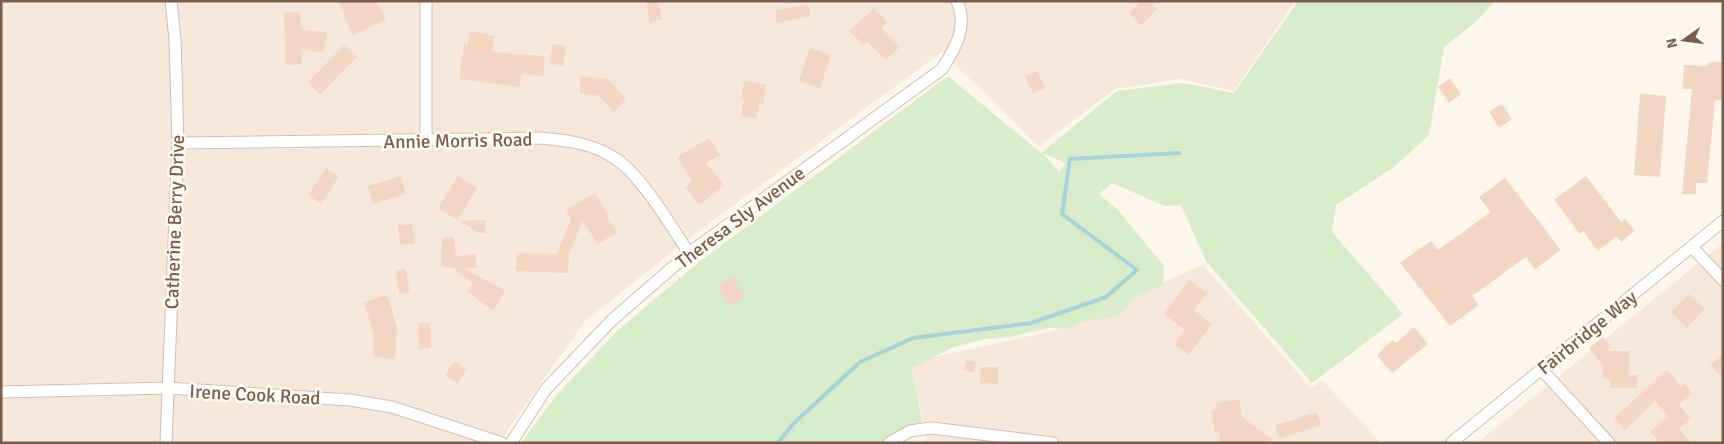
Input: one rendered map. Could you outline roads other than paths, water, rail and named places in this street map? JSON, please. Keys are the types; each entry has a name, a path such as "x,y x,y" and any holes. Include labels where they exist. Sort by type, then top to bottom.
{"street":[{"name":"Catherine Berry Drive","path":"166,443 178,142 175,39 171,1"},
{"path":"426,1 426,141"},
{"name":"Theresa Sly Avenue","path":"511,443 546,389 612,320 689,252 942,69 955,50 961,35 962,19 957,1"},
{"name":"Annie Morris Road","path":"178,142 426,141 540,138 571,141 604,152 622,163 645,187 689,252"},
{"name":"Fairbridge Way","path":"1451,443 1723,221"},
{"path":"1692,247 1723,280"},
{"path":"1540,369 1609,443"},
{"name":"Irene Cook Road","path":"1,392 168,388 350,400 392,407 502,443"},
{"path":"889,443 910,430 932,428 1053,443"}],"waterway":[{"path":"778,443 793,424 860,362 913,338 1031,323 1106,297 1137,270 1062,214 1070,159 1179,153"}]}
